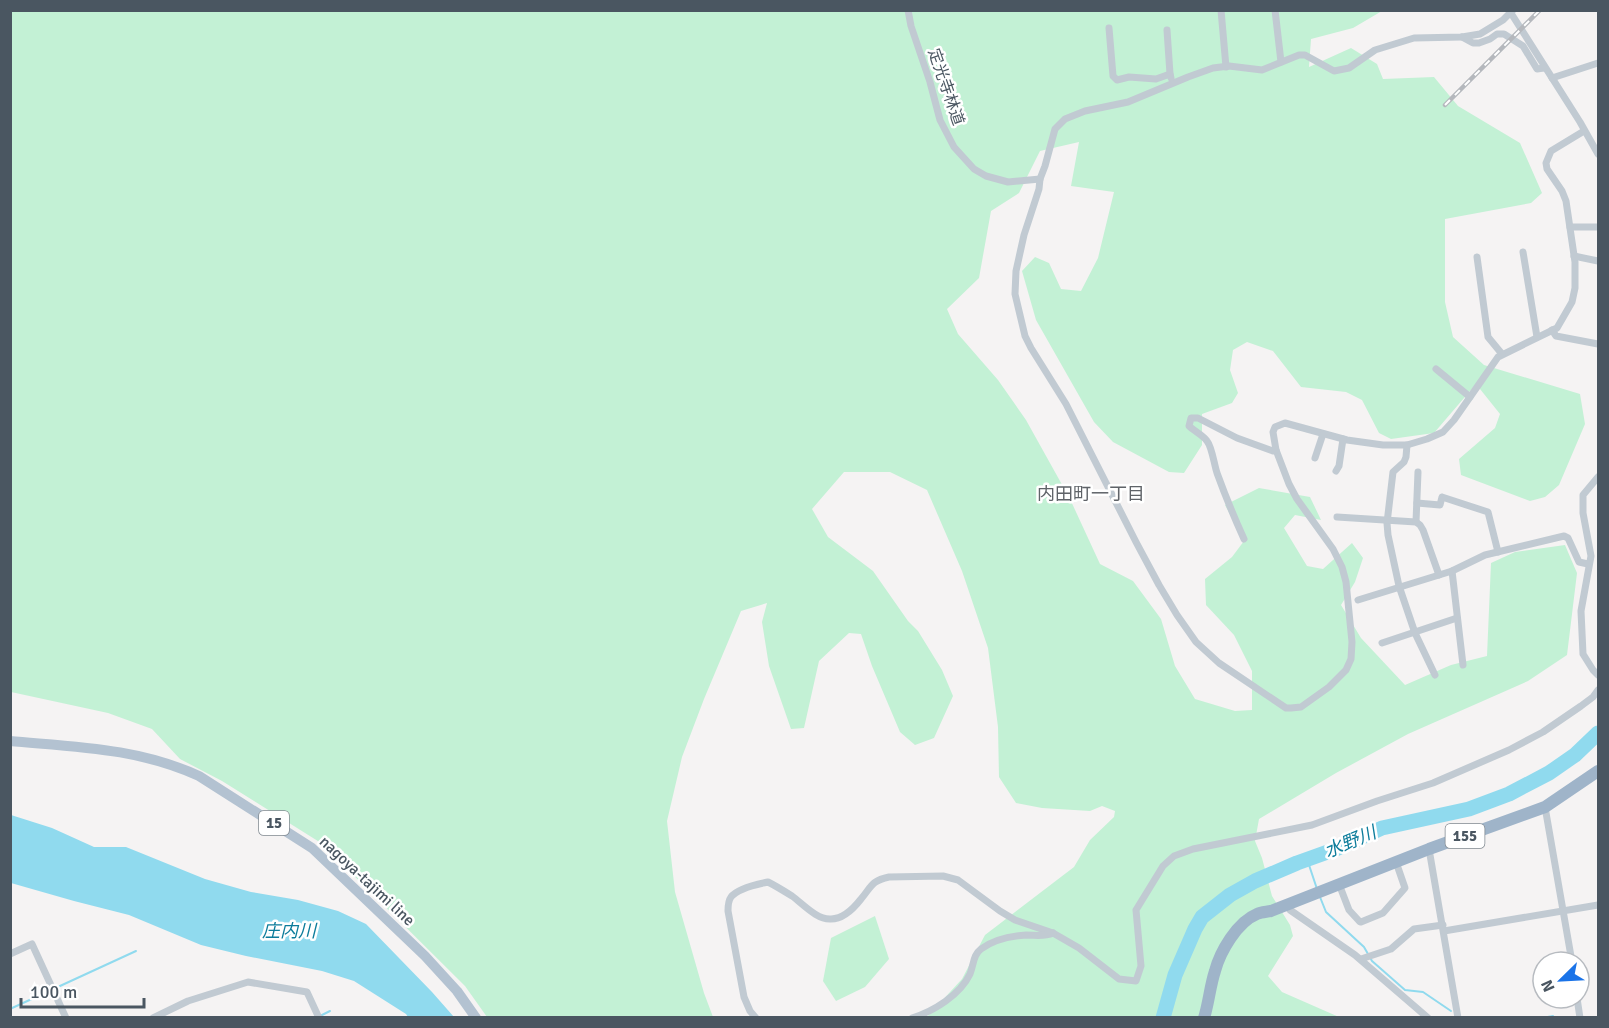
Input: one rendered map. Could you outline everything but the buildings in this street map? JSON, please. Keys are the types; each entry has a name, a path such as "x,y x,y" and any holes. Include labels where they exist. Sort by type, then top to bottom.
{"highway":[{"name":"155","path":"1204,1017 1214,971 1223,949 1245,922 1254,915 1270,911 1545,807 1599,771"}],"main road":[{"name":"nagoya-tajimi line","path":"10,741 129,753 180,767 200,776 312,848 425,956 457,991 476,1017"}],"street":[{"name":"定光寺林道","path":"908,10 940,120 954,147 974,170 986,176 1008,182 1040,179"},
{"path":"1221,10 1226,67"},
{"path":"1275,10 1281,62"},
{"path":"1584,130 1551,151 1546,163 1547,169 1566,201 1574,256 1575,288 1572,302 1557,328 1498,357 1454,420 1443,432 1427,439 1407,445 1383,445 1343,439 1285,423 1275,427 1273,432 1276,450 1288,484 1333,549 1342,567 1346,582 1352,642 1351,659 1346,670 1329,687 1301,707 1286,708 1219,663 1196,642 1177,615 1149,568 1066,404 1025,336 1015,294 1016,271 1024,235 1055,129 1065,119 1085,111 1128,102 1213,68 1262,70 1299,55 1305,55 1334,71 1349,68 1375,50 1414,38 1462,37 1480,34 1506,14 1552,78 1599,154"},
{"path":"1109,28 1113,76 1117,80 1129,77 1156,79 1170,74"},
{"path":"1167,30 1170,74 1174,82"},
{"path":"1462,37 1473,43 1479,43 1497,34 1504,34 1523,46 1537,69 1544,68"},
{"path":"1552,78 1599,63"},
{"path":"1570,227 1599,227"},
{"path":"1523,252 1537,337"},
{"path":"1477,256 1488,337 1502,354"},
{"path":"1574,256 1599,261"},
{"path":"1552,330 1556,336 1599,344"},
{"path":"1436,369 1470,397"},
{"path":"1244,539 1225,496 1209,443 1189,426 1189,422 1191,418 1198,418 1237,438 1273,451 1276,450"},
{"path":"1315,458 1323,434"},
{"path":"1336,471 1339,466 1343,439"},
{"path":"1407,445 1404,462 1393,472 1387,520 1388,535 1399,586 1415,632 1435,675"},
{"path":"1416,522 1418,472"},
{"path":"1599,477 1582,495 1590,556 1581,611 1583,654 1599,675"},
{"path":"1417,503 1440,505 1442,497 1488,512 1498,552"},
{"path":"1337,517 1416,522 1423,530 1439,575"},
{"path":"1358,600 1452,571 1479,557 1564,536 1568,538 1579,562 1588,564"},
{"path":"1452,571 1463,665"},
{"path":"1382,643 1458,618"},
{"path":"756,1017 750,1011 744,997 728,911 730,898 734,894 759,884 768,882 814,913 829,920 844,916 858,903 871,884 883,878 932,876 958,880 1015,920 1053,933 1079,948 1119,979 1136,981 1141,966 1136,910 1163,866 1174,856 1193,849 1312,825 1433,783 1509,750 1543,732 1593,697 1599,690"},
{"path":"1545,807 1570,950"},
{"path":"1429,849 1458,1017"},
{"path":"1339,884 1349,910 1362,922 1383,913 1405,888 1396,862"},
{"path":"1286,904 1290,910 1361,959 1428,1017"},
{"path":"1361,959 1391,949 1414,929 1444,928 1599,905"},
{"path":"912,1017 934,1009 964,985 970,974 975,955 986,946 1004,939 1025,935 1045,936 1053,933"},
{"path":"10,954 32,944 66,1017"},
{"path":"153,1017 188,1001 249,982 307,992 319,1017"}],"green space":[{"path":"11,11 1382,11 1353,28 1311,39 1309,67 1351,48 1377,64 1383,79 1434,77 1458,106 1520,143 1542,193 1531,203 1445,219 1445,302 1453,337 1484,365 1580,394 1585,424 1559,485 1545,497 1530,501 1461,475 1459,459 1495,428 1500,414 1476,384 1434,433 1391,439 1379,433 1362,400 1346,392 1301,387 1273,351 1247,342 1233,350 1230,370 1238,393 1232,403 1202,414 1202,445 1184,473 1169,472 1113,442 1094,422 1036,320 1022,271 1035,257 1049,263 1061,289 1081,291 1098,258 1114,192 1071,186 1079,142 1040,151 1019,193 991,211 979,278 947,309 958,334 998,380 1026,420 1070,499 1100,564 1133,581 1161,619 1175,666 1195,699 1235,711 1252,710 1252,671 1234,635 1206,605 1205,579 1232,557 1244,541 1225,505 1259,488 1310,497 1321,520 1295,515 1284,528 1307,566 1323,569 1352,543 1363,558 1355,582 1341,605 1361,638 1405,685 1451,665 1487,656 1491,563 1515,552 1565,545 1577,573 1567,655 1528,681 1408,734 1336,773 1259,819 1255,841 1272,896 1290,925 1293,936 1268,976 1282,992 1339,1017 927,1017 962,979 985,935 1074,867 1090,840 1114,817 1115,811 1102,806 1090,811 1042,808 1016,803 999,777 998,727 988,648 962,571 927,490 890,472 844,472 812,509 828,537 873,571 908,621 918,631 942,670 953,696 934,738 915,745 900,732 861,634 849,633 819,661 804,728 791,729 769,666 762,622 767,603 741,611 682,757 667,821 675,892 713,1017 487,1017 465,986 321,843 222,781 180,759 152,729 108,713 11,692"},
{"path":"875,916 889,959 865,987 836,1001 823,981 831,938"}],"water":[{"name":"庄内川","path":"11,815 52,828 94,847 126,847 205,879 251,892 298,900 338,911 366,924 454,1017 408,1017 354,981 322,971 201,945 129,915 11,883"}],"waterway":[{"name":"水野川","path":"1163,1018 1175,975 1195,929 1202,917 1230,895 1255,881 1382,828 1469,809 1509,794 1549,773 1575,755 1598,733"},
{"path":"1307,859 1317,889"},
{"path":"1320,897 1326,912 1364,947 1372,961 1405,990 1423,992 1451,1011"},
{"path":"10,1009 136,951"},
{"path":"320,1016 330,1011"},
{"path":"1542,1018 1553,1016 1554,1018"}],"railway":[{"path":"1445,105 1540,10"}],"district":[{"name":"内田町一丁目","path":"1091,494"}]}
